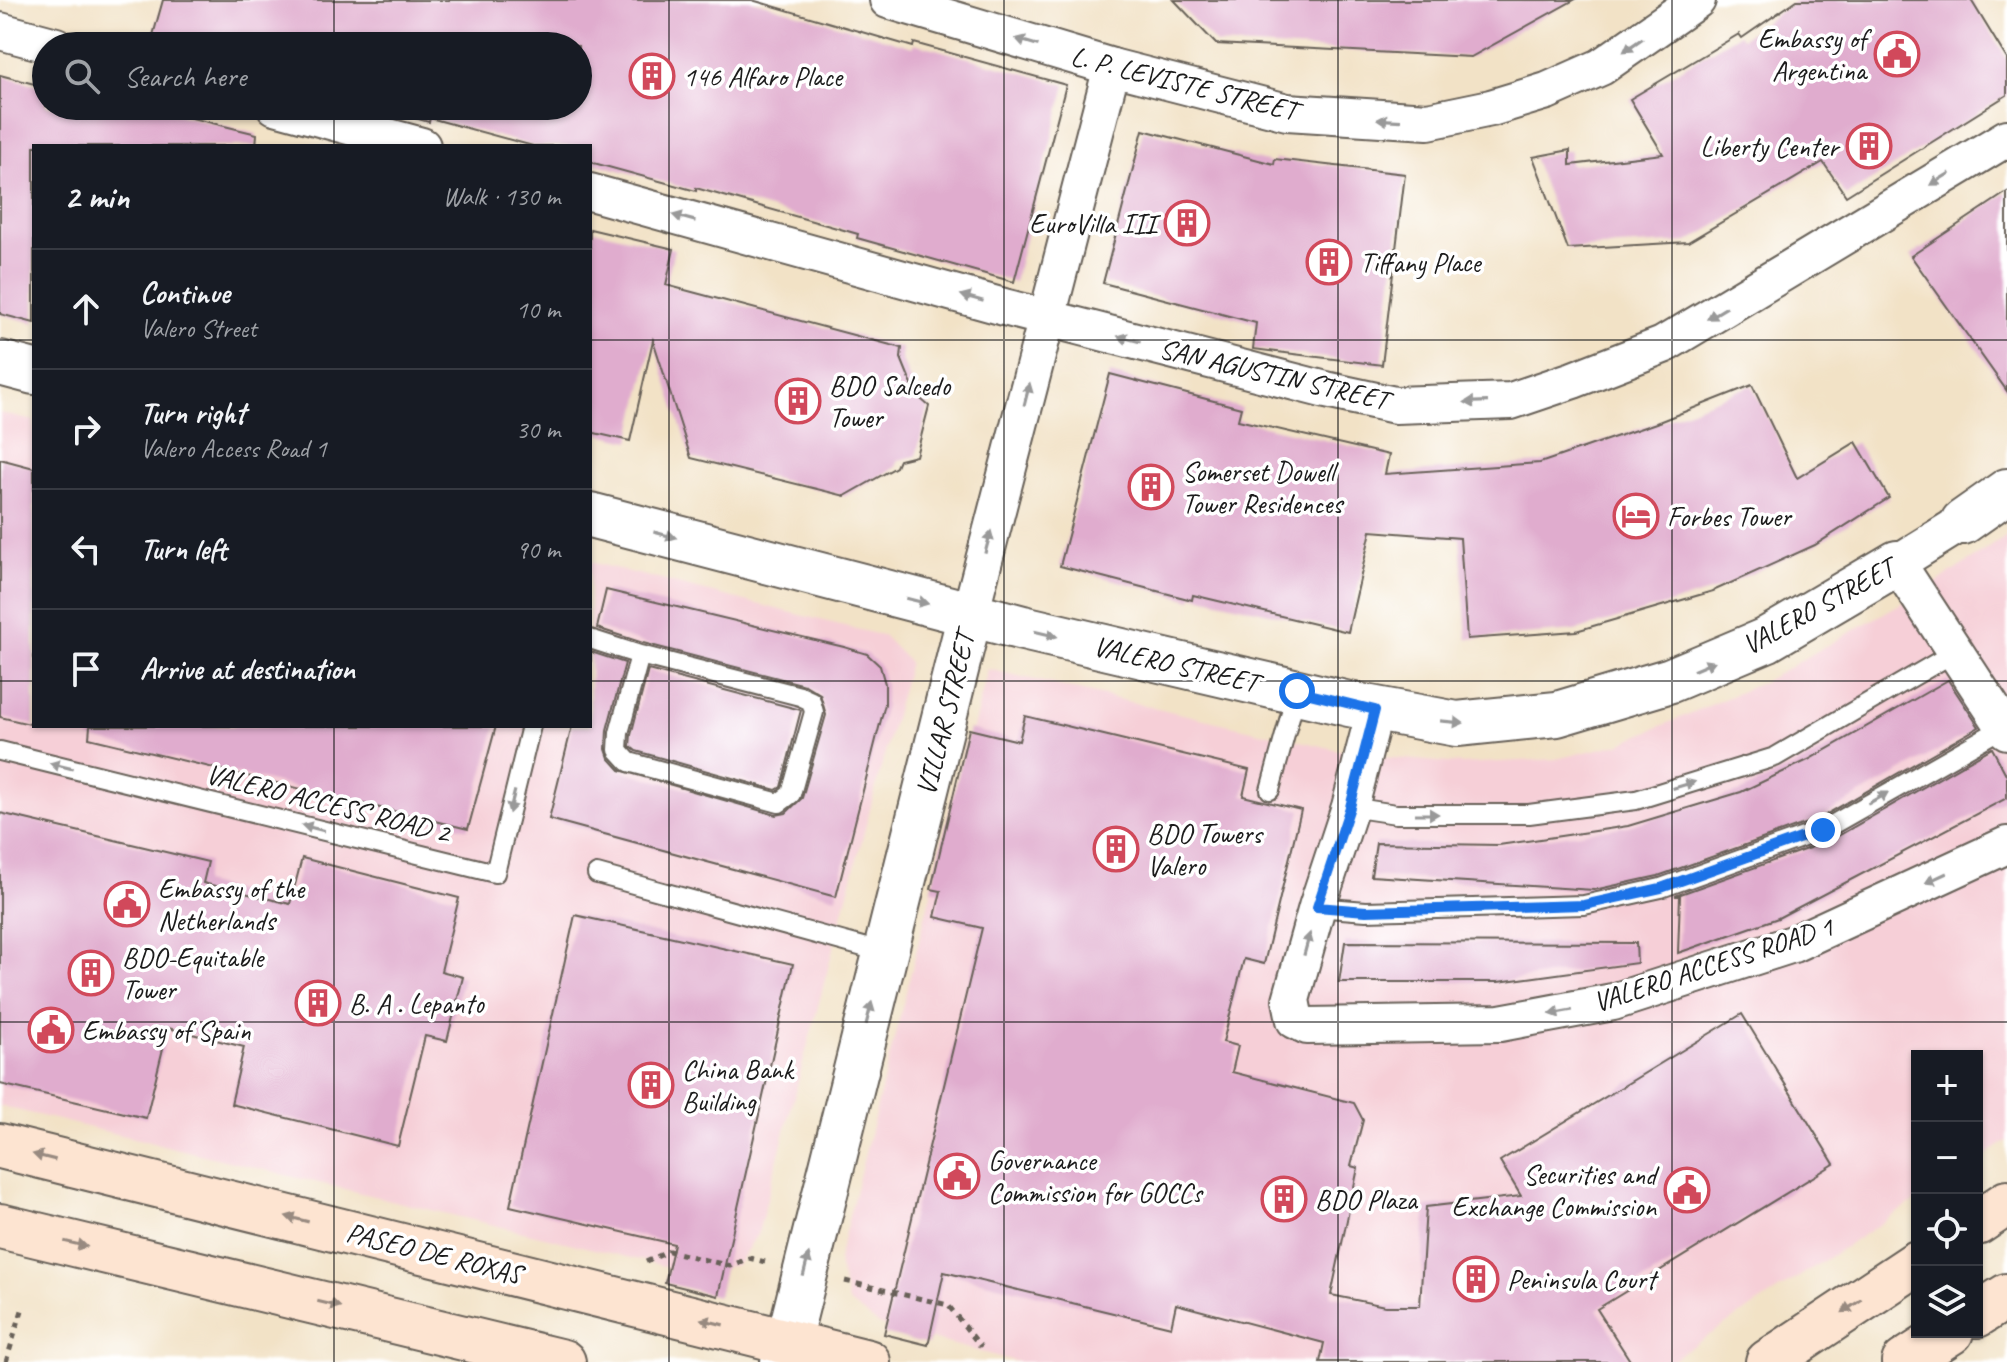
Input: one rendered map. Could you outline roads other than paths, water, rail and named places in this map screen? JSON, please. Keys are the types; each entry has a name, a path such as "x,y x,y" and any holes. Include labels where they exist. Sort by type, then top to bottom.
{"main road":[{"name":"PASEO DE ROXAS","path":"0,1146 785,1352 868,1362"},
{"path":"1983,1219 2007,1203"},
{"path":"0,1226 563,1362"},
{"path":"1768,1362 1912,1266"},
{"path":"1983,1311 2007,1296"},
{"path":"1904,1362 1942,1338"}],"street":[{"name":"L. P. LEVISTE STREET","path":"888,0 1112,67 1287,112 1428,121 1491,108 1547,91 1588,73 1697,0"},
{"path":"0,31 32,40"},
{"name":"VILLAR STREET","path":"785,1352 970,614 1112,67"},
{"path":"326,120 415,144"},
{"name":"SAN AGUSTIN STREET","path":"592,193 1047,318 1326,390 1395,405 1511,401 1663,345 2007,138"},
{"path":"0,363 32,371"},
{"name":"VALERO STREET","path":"592,516 970,614 1375,710 1457,724 1557,714 1671,680 1766,640 1897,563 2007,491"},
{"path":"1897,563 2005,729"},
{"name":"VALERO ACCESS ROAD 1","path":"1375,710 1350,807 1291,1000 1295,1020 1307,1026 1500,1023 1613,1002 1793,944 2007,845"}],"lane":[{"path":"592,640 811,701 814,712 791,794 779,803 629,762 618,750 619,733 640,655"},
{"path":"1350,807 1396,814 1529,814 1636,800 1775,757 1955,652"},
{"path":"1270,790 1297,691"},
{"name":"VALERO ACCESS ROAD 2","path":"0,751 495,873 531,728"},
{"path":"1317,907 1366,911 1584,905 1661,888 1823,830 2005,729"},
{"path":"597,874 885,953"}],"place":[{"name":"Embassy of Argentina","path":"1897,54"},
{"name":"146 Alfaro Place","path":"652,76"},
{"name":"Liberty Center","path":"1869,146"},
{"name":"EuroVilla III","path":"1187,223"},
{"name":"Tiffany Place","path":"1329,262"},
{"name":"BDO Salcedo Tower","path":"798,401"},
{"name":"Somerset Dowell Tower Residences","path":"1151,487"},
{"name":"Forbes Tower","path":"1636,516"},
{"name":"BDO Towers Valero","path":"1116,849"},
{"name":"Embassy of the Netherlands","path":"127,904"},
{"name":"BDO-Equitable Tower","path":"91,973"},
{"name":"B. A . Lepanto","path":"318,1003"},
{"name":"Embassy of Spain","path":"51,1030"},
{"name":"China Bank Building","path":"651,1085"},
{"name":"Governance Commission for GOCCs","path":"957,1176"},
{"name":"Securities and Exchange Commission","path":"1687,1190"},
{"name":"BDO Plaza","path":"1284,1199"},
{"name":"Peninsula Court","path":"1476,1279"}]}
